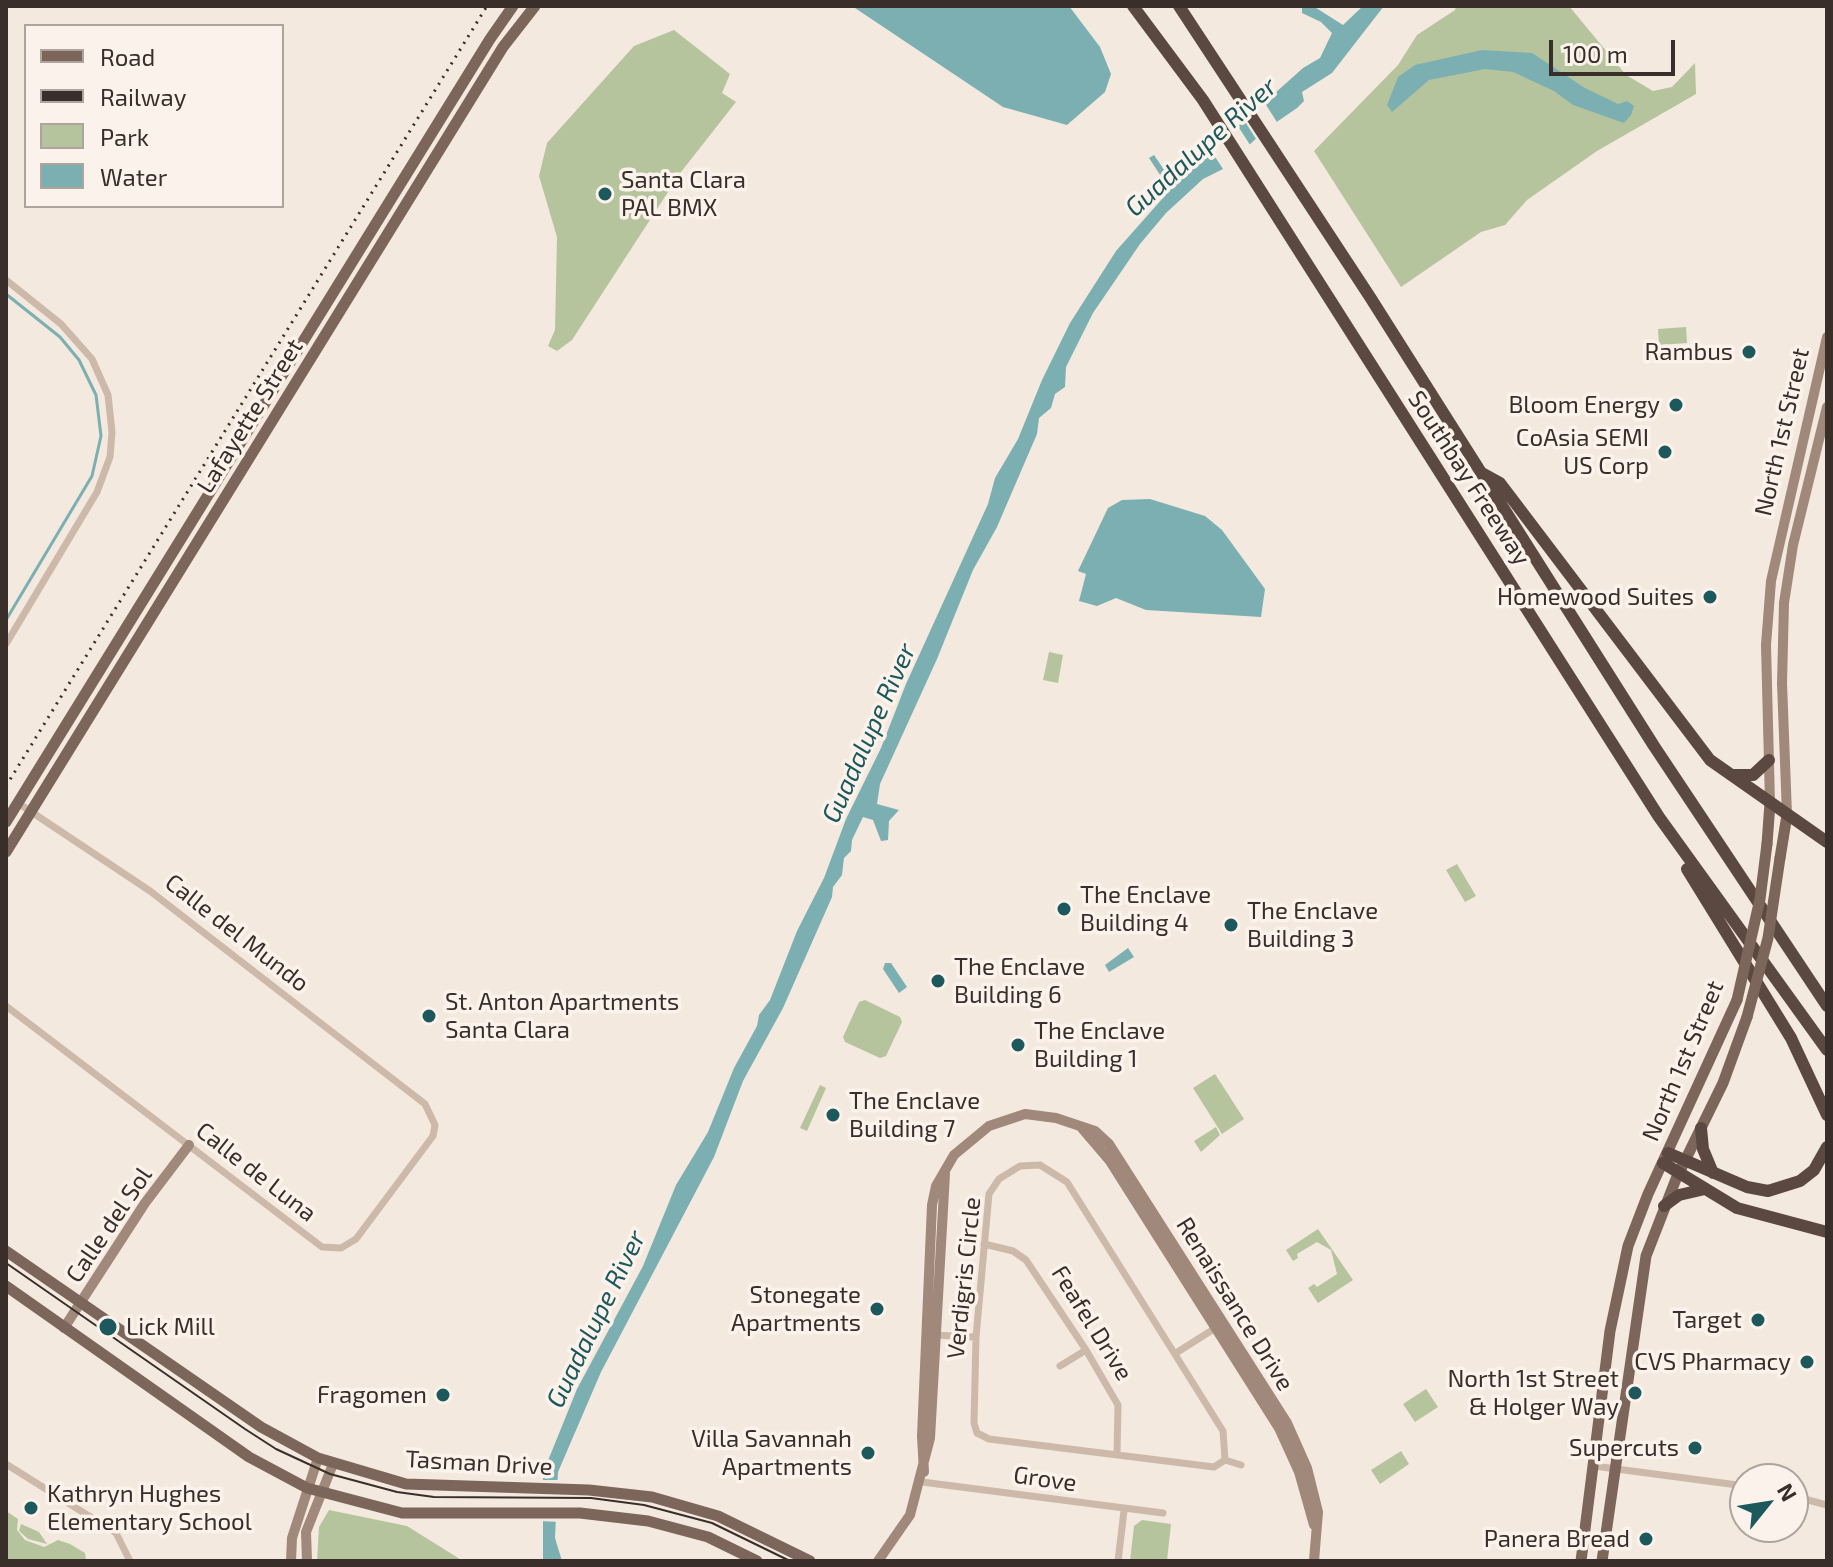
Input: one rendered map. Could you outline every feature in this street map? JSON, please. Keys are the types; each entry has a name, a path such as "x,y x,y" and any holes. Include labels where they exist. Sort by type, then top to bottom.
{"highway":[{"name":"Southbay Freeway","path":"1133,6 1203,100 1659,817 1827,1050"},
{"name":"Southbay Freeway","path":"1179,6 1228,76 1370,297 1646,734 1827,1006"},
{"path":"1478,470 1500,483 1696,744 1725,773 1827,842"},
{"path":"1725,773 1753,775 1769,760"},
{"path":"1659,817 1666,836 1791,1038 1827,1115"},
{"path":"1701,1128 1703,1149 1713,1173"},
{"path":"1666,1158 1757,1190 1784,1188 1814,1170 1827,1147"},
{"path":"1682,1166 1705,1189 1762,1217 1827,1232"},
{"path":"1664,1206 1679,1195 1705,1189"}],"main road":[{"name":"Lafayette Street","path":"6,822 481,52 513,6"},
{"name":"Lafayette Street","path":"6,852 503,47 535,6"},
{"name":"North 1st Street","path":"1581,1561 1610,1331 1622,1268 1640,1214 1737,1000 1755,924 1770,803"},
{"name":"North 1st Street","path":"1602,1561 1643,1267 1664,1206 1731,1064 1747,1017 1768,938 1787,815"},
{"name":"Tasman Drive","path":"6,1251 83,1301 261,1427 333,1464 406,1484 630,1493 718,1516 810,1561"},
{"name":"Tasman Drive","path":"6,1286 249,1457 307,1488 402,1513 580,1513 628,1518 686,1530 757,1561"}],"street":[{"path":"6,280 61,324 92,359 108,395 112,432 110,457 97,492 6,644"},
{"name":"North 1st Street","path":"1770,803 1766,645 1771,581 1827,337"},
{"name":"North 1st Street","path":"1787,815 1782,683 1784,603 1793,545 1827,407"},
{"name":"Calle del Mundo","path":"18,803 148,890 425,1104"},
{"name":"Calle de Luna","path":"6,1006 322,1247 341,1248 356,1239 427,1147 435,1125 425,1104"},
{"name":"Renaissance Drive","path":"878,1561 899,1536 923,1477 922,1436 945,1172 964,1144 989,1126 1012,1118 1038,1115 1081,1127 1110,1161 1298,1446 1315,1501 1314,1561"},
{"name":"Calle del Sol","path":"64,1328 145,1203 189,1145"},
{"name":"Verdigris Circle","path":"1225,1460 1223,1431 1067,1182 1040,1165 1020,1166 999,1179 989,1194 984,1244 976,1337 974,1423 977,1433 989,1439 1214,1467 1225,1460 1241,1465"},
{"name":"Feafel Drive","path":"984,1244 1013,1251 1026,1260 1086,1350 1118,1405 1117,1455"},
{"path":"1176,1353 1219,1326"},
{"path":"931,1335 976,1337"},
{"path":"1060,1366 1086,1350"},
{"path":"291,1561 292,1538 318,1458"},
{"path":"6,1464 116,1533 130,1561"},
{"path":"307,1561 306,1532 333,1464"},
{"path":"1594,1466 1729,1484"},
{"name":"Grove","path":"923,1477 1124,1511 1163,1513"},
{"path":"1118,1561 1124,1511"}],"green space":[{"path":"1456,6 1569,6 1626,75 1653,91 1672,87 1695,63 1696,94 1597,151 1527,200 1505,225 1481,232 1401,287 1314,151 1398,65 1417,35 1455,10"},
{"name":"Santa Clara PAL BMX","path":"674,30 730,74 722,93 736,102 681,172 572,340 557,351 548,346 555,330 557,237 539,176 547,143 634,46"},
{"path":"1686,327 1687,343 1659,345 1658,329"},
{"path":"1049,652 1063,655 1058,683 1043,680"},
{"path":"1457,864 1476,896 1465,902 1446,870"},
{"path":"865,1000 900,1017 902,1022 886,1056 880,1058 845,1042 843,1037 859,1002"},
{"path":"1215,1074 1244,1119 1222,1134 1193,1088"},
{"path":"820,1085 826,1088 807,1131 800,1128"},
{"path":"1216,1127 1220,1135 1201,1152 1194,1141"},
{"path":"1318,1229 1353,1280 1318,1303 1308,1288 1314,1284 1317,1287 1337,1274 1331,1250 1317,1242 1297,1254 1298,1258 1293,1261 1286,1250"},
{"path":"1426,1389 1438,1407 1415,1422 1403,1404"},
{"path":"1401,1451 1409,1464 1380,1484 1371,1470"},
{"path":"329,1510 407,1526 463,1561 317,1561 319,1527"},
{"path":"6,1511 18,1519 17,1530 25,1540 44,1547 58,1540 70,1544 85,1553 86,1561 6,1561"},
{"path":"1142,1520 1171,1524 1167,1561 1130,1561 1134,1526"},
{"path":"21,1524 39,1532 47,1544 28,1539 19,1531"}],"water":[{"path":"852,6 1069,6 1100,47 1111,74 1105,92 1067,125 1003,107"},
{"path":"1302,6 1313,6 1343,25 1363,6 1384,6 1332,73 1302,92 1304,101 1297,108 1265,130 1225,168 1203,179 1166,213 1140,244 1093,313 1066,367 1065,387 1055,394 1051,408 1039,418 1037,434 997,527 973,570 937,659 880,784 877,804 899,810 889,821 888,840 881,841 873,820 863,817 852,840 851,851 844,858 842,875 833,887 832,897 783,1008 743,1081 714,1157 601,1372 558,1472 555,1538 562,1561 543,1561 543,1473 577,1389 643,1266 676,1185 708,1132 734,1068 757,1026 759,1015 770,1000 797,931 824,878 846,819 881,748 906,684 988,504 995,478 1018,439 1070,323 1116,251 1170,190 1149,158 1154,155 1169,177 1180,178 1303,68 1320,58 1332,33 1321,22 1302,13"},
{"path":"1482,50 1532,53 1585,88 1618,104 1627,101 1634,106 1631,115 1624,123 1573,105 1554,91 1513,72 1485,69 1429,80 1392,112 1387,105 1398,77 1415,65"},
{"path":"1150,499 1205,516 1222,530 1265,589 1261,617 1146,610 1116,598 1097,606 1079,601 1086,574 1078,571 1108,508 1122,500"},
{"path":"1128,948 1134,957 1109,972 1105,965"},
{"path":"885,963 891,963 907,987 899,993 883,969"}],"pier":[{"path":"1263,100 1280,127 1258,142 1242,117"},
{"path":"1236,123 1252,148 1225,172 1208,146"},
{"path":"539,1480 561,1480 560,1522 538,1521"}],"waterway":[{"path":"6,294 60,337 79,360 96,395 101,436 92,476 6,620"}],"tram line":[{"path":"6,1263 245,1429 276,1449 330,1474 397,1492 434,1497 591,1498 644,1505 712,1523 790,1561"}],"railway":[{"path":"6,786 487,6"}],"place":[{"name":"Santa Clara PAL BMX","path":"605,194"},
{"name":"Rambus","path":"1749,352"},
{"name":"Bloom Energy","path":"1676,405"},
{"name":"CoAsia SEMI US Corp","path":"1665,452"},
{"name":"Homewood Suites","path":"1710,597"},
{"name":"The Enclave Building 4","path":"1064,909"},
{"name":"The Enclave Building 3","path":"1231,925"},
{"name":"The Enclave Building 6","path":"938,981"},
{"name":"St. Anton Apartments Santa Clara","path":"429,1016"},
{"name":"The Enclave Building 1","path":"1018,1045"},
{"name":"The Enclave Building 7","path":"833,1115"},
{"name":"Stonegate Apartments","path":"877,1309"},
{"name":"Target","path":"1758,1320"},
{"name":"Lick Mill","path":"108,1327"},
{"name":"CVS Pharmacy","path":"1807,1362"},
{"name":"North 1st Street & Holger Way","path":"1635,1393"},
{"name":"Fragomen","path":"443,1395"},
{"name":"Supercuts","path":"1695,1448"},
{"name":"Villa Savannah Apartments","path":"868,1453"},
{"name":"Kathryn Hughes Elementary School","path":"31,1508"},
{"name":"Panera Bread","path":"1646,1539"}],"water label":[{"name":"Guadalupe River","path":"1201,147"},
{"name":"Guadalupe River","path":"869,733"},
{"name":"Guadalupe River","path":"596,1319"}]}
